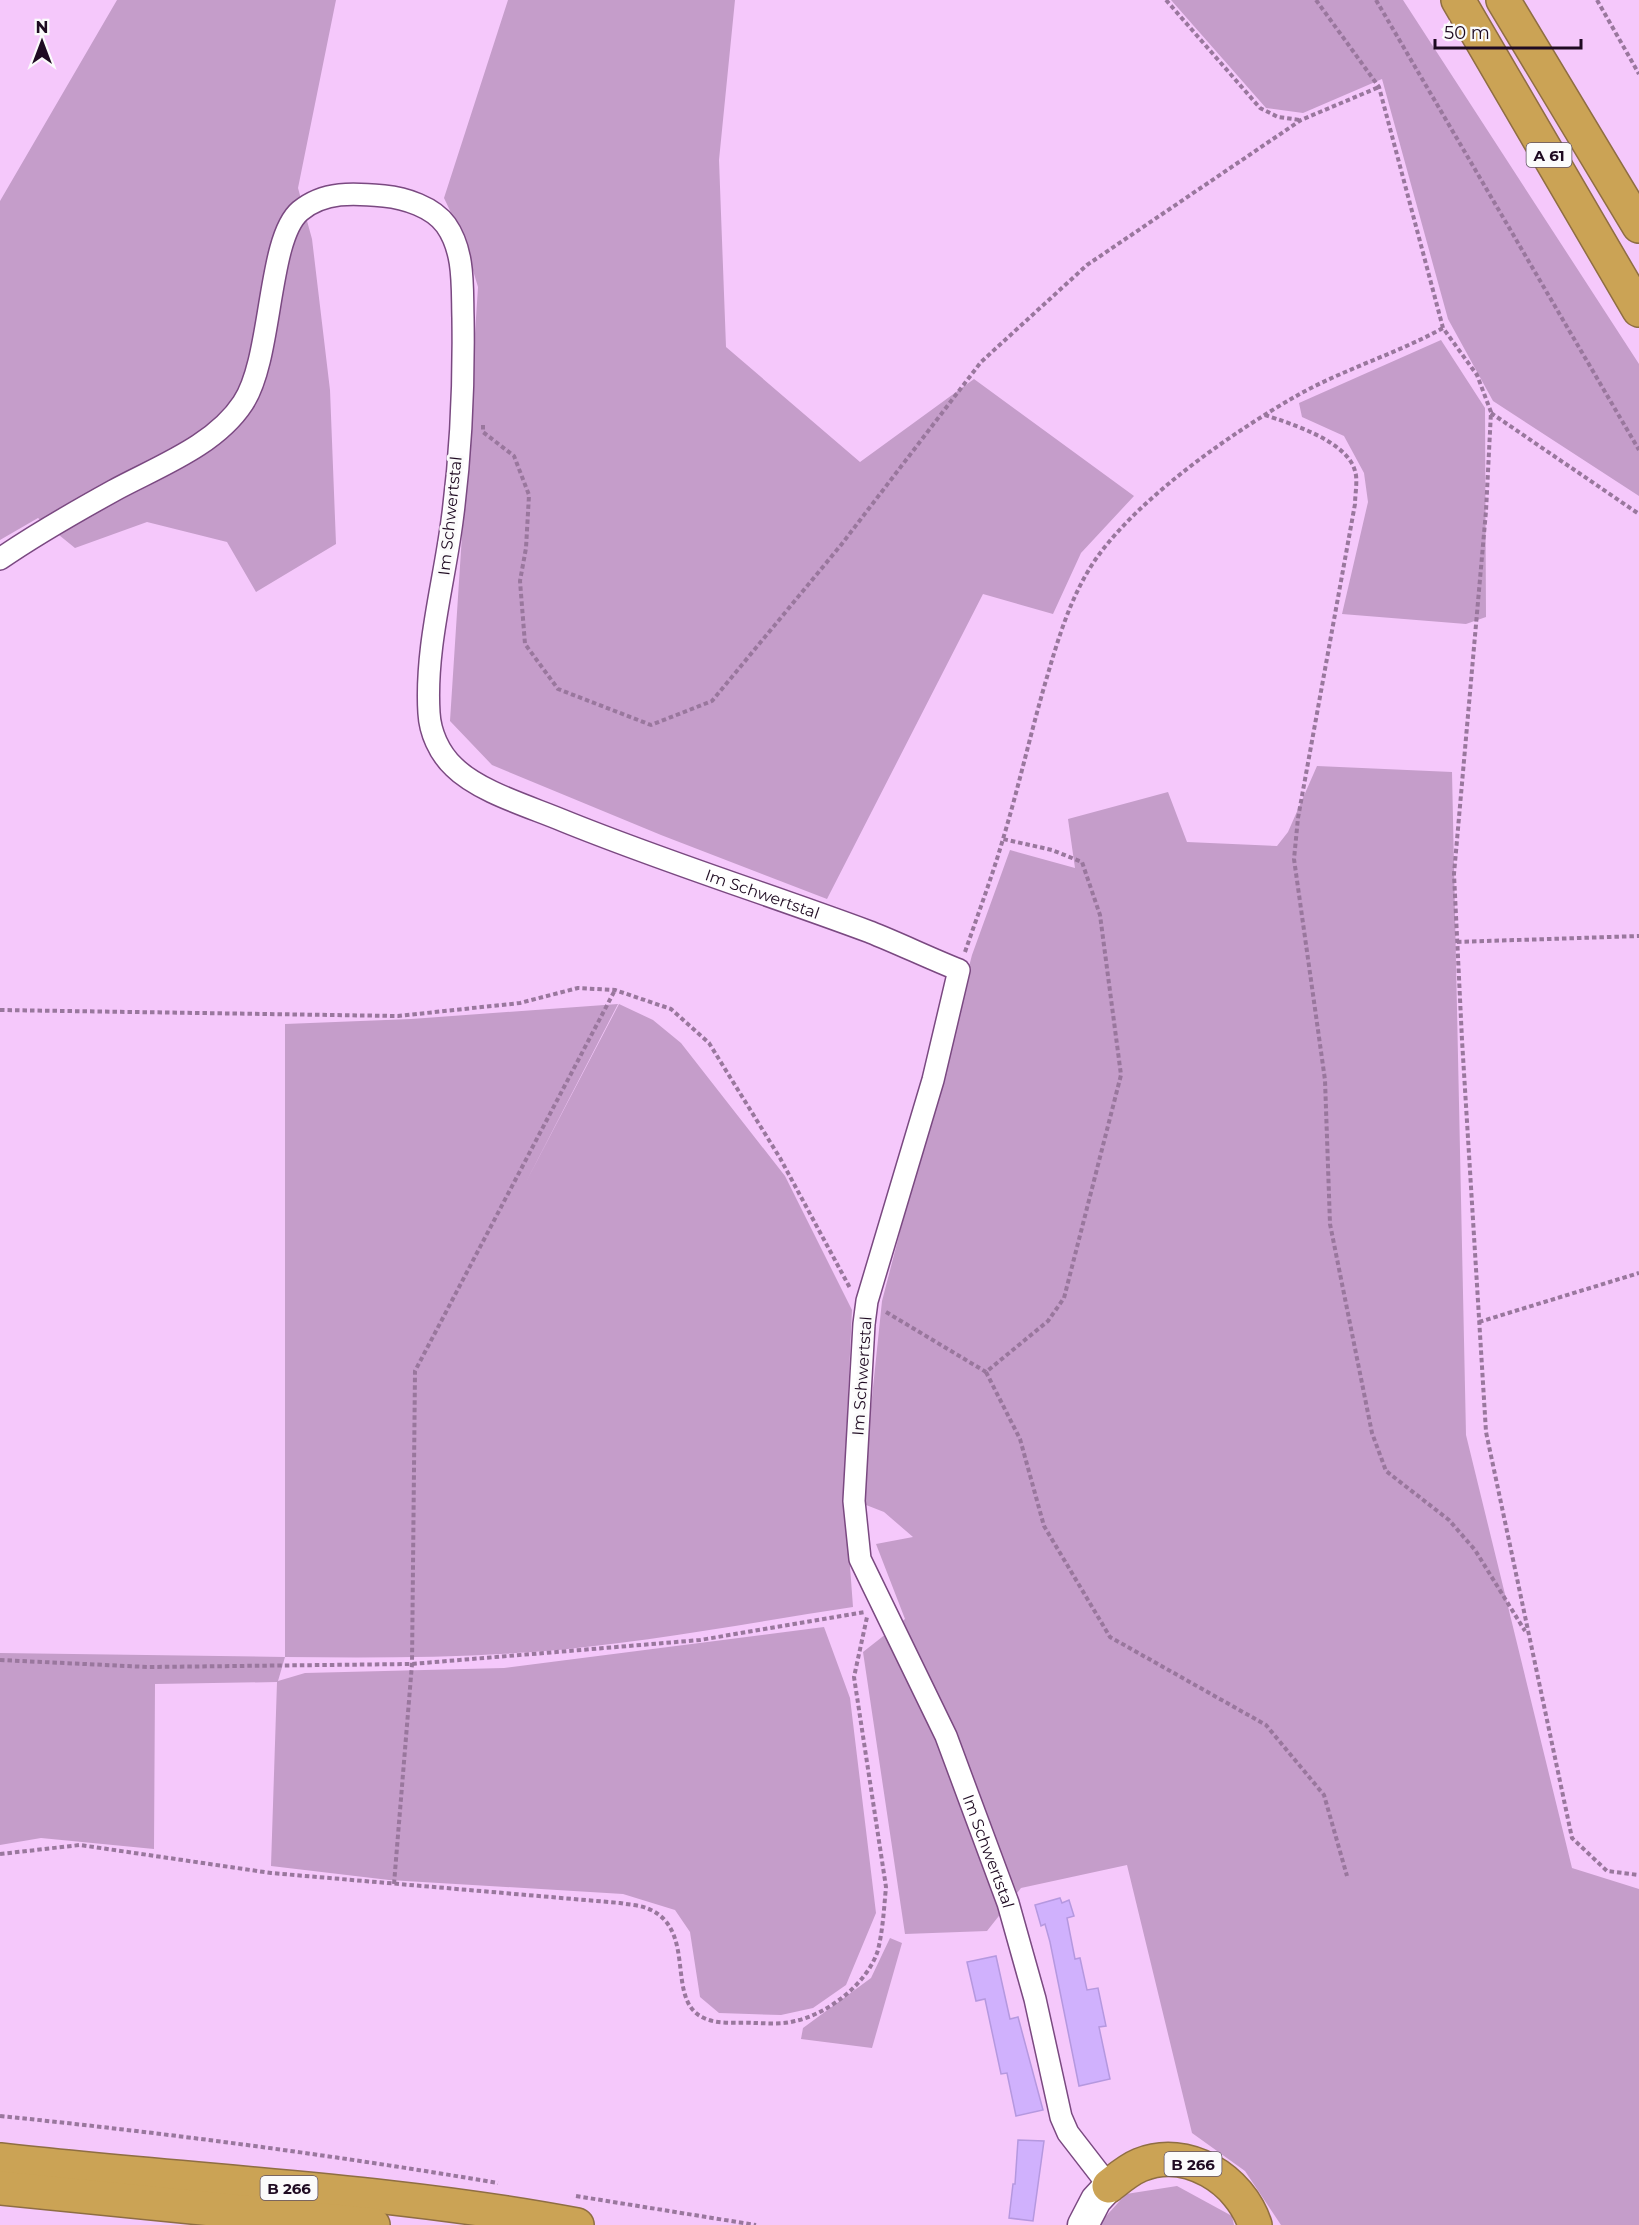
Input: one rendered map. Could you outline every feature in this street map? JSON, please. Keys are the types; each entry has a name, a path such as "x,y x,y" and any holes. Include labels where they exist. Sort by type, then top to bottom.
{"highway":[{"name":"A 61","path":"1458,0 1639,310"},
{"name":"A 61","path":"1503,0 1639,226"},
{"name":"B 266","path":"0,2160 387,2198 520,2214 574,2210"},
{"name":"B 266","path":"1109,2186 1141,2165 1160,2160 1198,2165 1218,2175 1232,2186 1243,2200 1255,2225"},
{"name":"B 266","path":"0,2188 373,2225"}],"main road":[{"name":"B 266","path":"1083,2225 1096,2200 1109,2186"}],"street":[{"name":"Im Schwertstal","path":"0,559 89,504 192,448 218,431 243,404 256,378 279,258 287,229 297,213 315,202 350,192 392,196 417,204 438,216 448,227 462,265 461,414 453,517 430,670 428,716 435,742 454,768 488,789 644,854 871,933 959,970 933,1080 867,1301 854,1501 860,1559 946,1736 1008,1903 1035,2000 1061,2117 1068,2133 1109,2186"}],"path":[{"path":"1166,0 1260,108 1278,117 1301,120"},
{"path":"1316,0 1379,87 1443,328 1477,375 1491,412 1486,511 1454,874 1486,1432 1572,1838 1607,1871 1639,1875"},
{"path":"1376,0 1639,450"},
{"path":"1597,0 1639,74"},
{"path":"483,422 483,432 513,456 529,495 526,548 520,581 525,644 558,689 651,725 712,701 841,545 981,362 1087,265 1301,120 1379,87"},
{"path":"959,970 1003,839 1057,643 1069,610 1098,555 1147,503 1193,464 1265,415 1300,393 1387,356 1443,328"},
{"path":"1491,412 1639,514"},
{"path":"1265,415 1292,423 1342,450 1355,471 1355,504 1300,807 1294,859 1325,1080 1330,1224 1372,1433 1386,1471 1449,1520 1469,1542 1527,1634"},
{"path":"986,1372 1048,1321 1064,1298 1121,1075 1100,915 1082,862 1052,850 1003,839"},
{"path":"1457,942 1639,936"},
{"path":"0,1010 398,1016 520,1003 578,988 615,990 670,1009 709,1042 780,1158 851,1289 867,1301 986,1372 1020,1439 1044,1527 1110,1636 1266,1725 1324,1795 1347,1876"},
{"path":"394,1884 412,1664 415,1371 615,990"},
{"path":"1479,1322 1639,1273"},
{"path":"0,1660 148,1666 412,1664 700,1640 868,1611 854,1677 886,1887 884,1919 877,1951 869,1969 855,1987 807,2018 793,2022 716,2021 703,2018 688,2001 677,1939 666,1920 650,1909 620,1903 271,1873 80,1845 0,1854"},
{"path":"0,2116 160,2133 354,2158 502,2184"},
{"path":"574,2210 756,2225"}],"shaded area":[{"path":"117,0 336,0 298,188 312,239 330,390 336,544 256,592 227,542 147,522 75,548 38,518 0,540 0,201"},
{"path":"508,0 735,0 719,160 726,347 860,462 974,379 1134,496 1081,553 1053,614 983,594 827,899 661,835 492,765 450,721 478,287 464,240 444,198"},
{"path":"1171,0 1403,0 1639,364 1639,496 1493,401 1448,319 1382,79 1303,113 1266,108"},
{"path":"1441,340 1485,408 1486,617 1466,624 1342,614 1368,502 1364,473 1344,436 1302,417 1299,403"},
{"path":"1317,766 1452,772 1466,1435 1572,1868 1639,1889 1639,2225 1281,2225 1245,2171 1192,2133 1127,1865 1021,1888 987,1931 905,1934 863,1652 905,1619 876,1544 913,1537 884,1512 861,1503 882,1301 972,955 1010,850 1075,868 1068,819 1168,792 1187,842 1277,846 1288,832"},
{"path":"618,1004 525,1184 619,1004 653,1020 681,1043 785,1176 852,1310 844,1485 853,1607 653,1638 532,1652 409,1657 285,1657 285,1024 411,1019"},
{"path":"824,1627 850,1698 876,1913 846,1985 813,2008 781,2015 719,2013 700,1997 690,1932 675,1910 623,1894 389,1880 271,1866 277,1682 155,1684 154,1849 41,1838 0,1845 0,1653 285,1657 278,1681 305,1673 504,1668"},
{"path":"890,1938 902,1943 872,2048 801,2039 803,2028 871,1978"},
{"path":"1177,2186 1232,2216 1234,2225 1098,2225 1126,2194"}],"building":[{"path":"1060,1898 1062,1903 1069,1900 1074,1916 1067,1918 1075,1959 1080,1958 1087,1990 1098,1988 1106,2026 1099,2027 1110,2079 1079,2086 1050,1942 1045,1924 1041,1926 1035,1905"},
{"path":"996,1956 1010,2019 1018,2017 1043,2110 1016,2116 1007,2073 1001,2074 985,1999 976,2001 967,1962"},
{"path":"1018,2140 1044,2141 1033,2221 1009,2218 1013,2184 1015,2184"}]}
